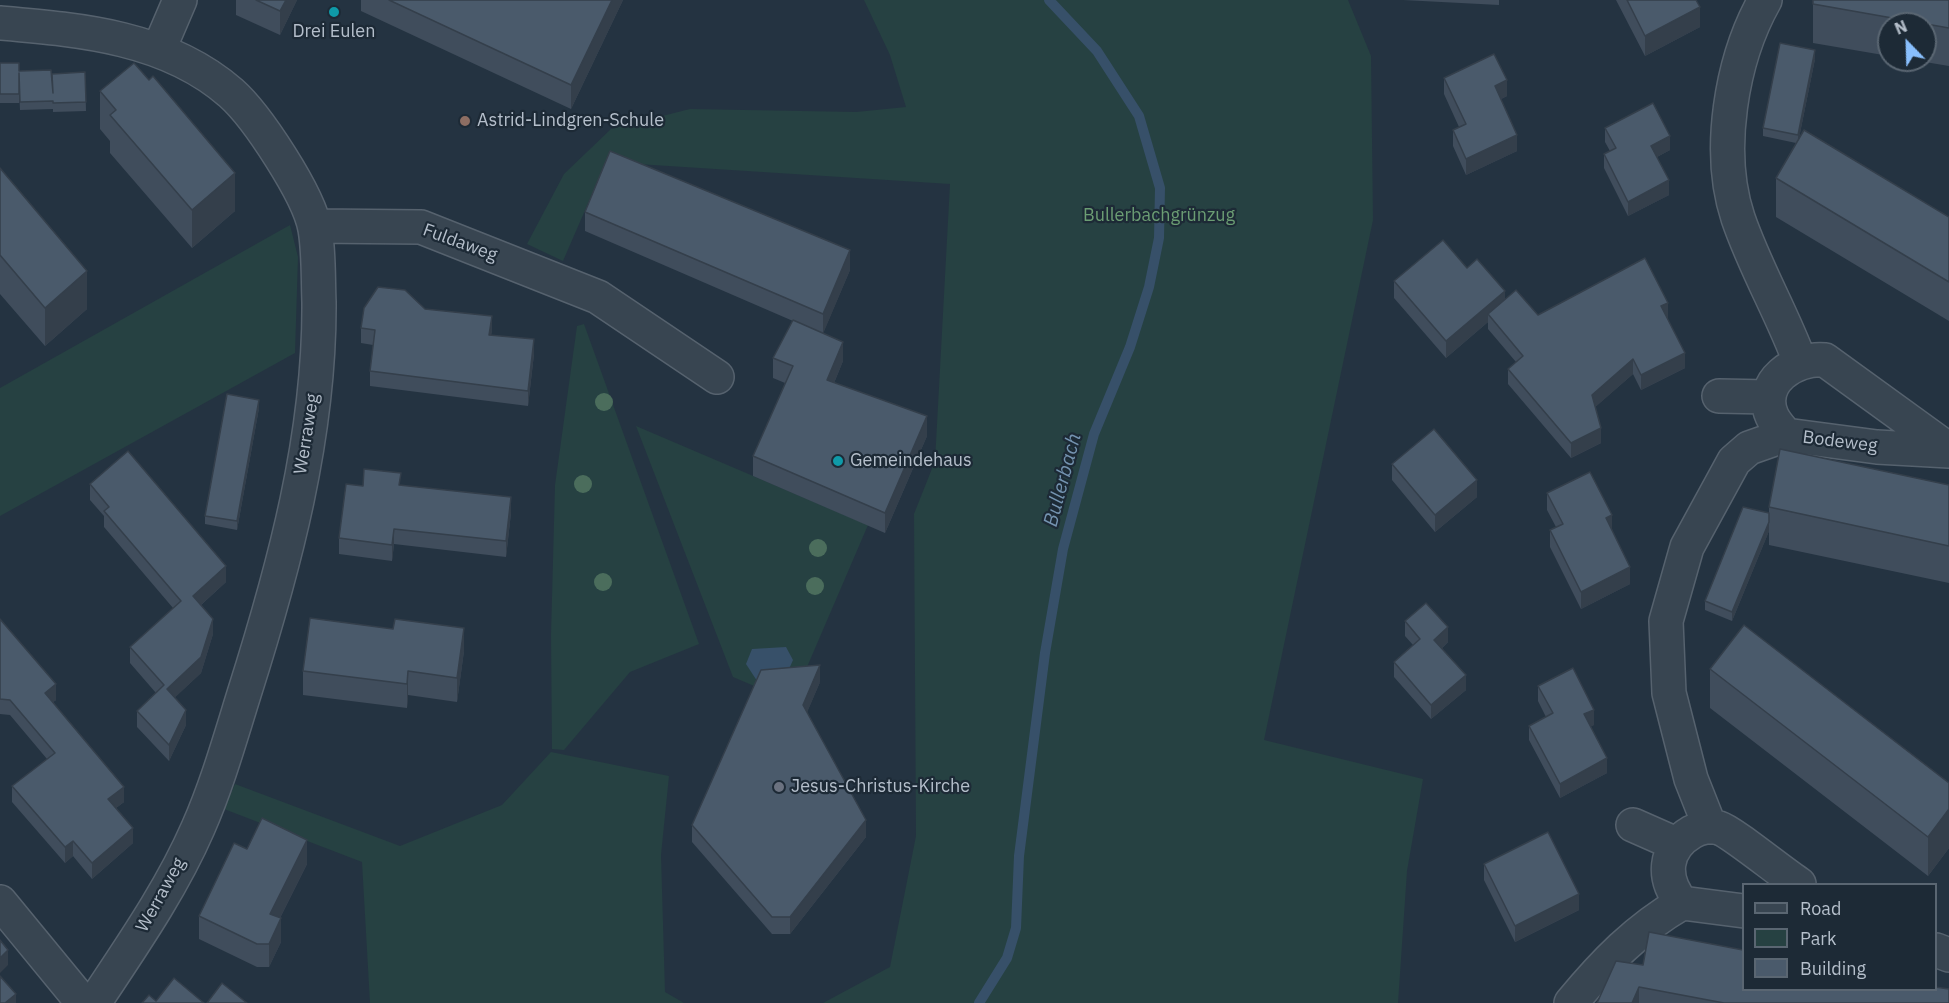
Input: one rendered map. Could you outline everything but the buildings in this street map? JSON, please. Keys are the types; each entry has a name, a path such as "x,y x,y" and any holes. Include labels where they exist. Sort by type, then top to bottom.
{"street":[{"path":"159,49 180,0"},
{"path":"1719,396 1769,397 1780,375 1800,362 1785,321 1747,244 1730,189 1729,145 1734,83 1740,58 1765,0"},
{"name":"Werraweg","path":"0,22 80,30 159,49 232,94 269,140 293,179 315,226 319,338 314,398 299,489 274,602 214,788 196,832 144,926 94,1003"},
{"name":"Fuldaweg","path":"315,226 421,227 598,297 717,377"},
{"name":"Bodeweg","path":"1800,362 1825,360 1949,451"},
{"name":"Bodeweg","path":"1769,397 1772,416 1786,435 1877,447 1949,451"},
{"path":"1710,827 1691,779 1669,693 1666,621 1687,547 1734,461 1749,448 1786,435"},
{"path":"1633,825 1676,844"},
{"path":"1682,903 1673,892 1668,880 1670,854 1676,844 1697,830 1710,827 1720,828 1796,883"},
{"path":"0,902 83,1003"},
{"path":"1571,1003 1618,948 1655,918 1682,903 1742,911"}],"green space":[{"name":"Bullerbachgrünzug","path":"864,0 1348,0 1371,56 1373,220 1264,740 1423,779 1407,871 1398,1003 823,1003 890,967 916,836 914,514 935,461 950,184 606,162 563,261 527,244 564,174 611,129 690,109 856,112 906,107 890,55"},
{"path":"290,225 298,257 295,353 0,516 0,388"},
{"path":"584,324 699,644 630,672 564,750 552,749 551,635 555,485 577,326"},
{"path":"636,426 868,525 792,702 733,677"},
{"path":"551,752 669,776 661,855 665,992 684,1003 370,1003 362,862 224,809 235,784 400,846 502,805"}],"water":[{"path":"786,647 793,660 782,685 761,687 746,664 752,649"}],"waterway":[{"name":"Bullerbach","path":"979,1003 1007,958 1016,928 1019,856 1045,653 1063,549 1094,434 1130,347 1149,287 1159,238 1160,188 1139,116 1097,51 1049,0"}],"place":[{"name":"Drei Eulen","path":"334,12"},
{"name":"Astrid-Lindgren-Schule","path":"465,121"},
{"name":"Gemeindehaus","path":"838,461"},
{"name":"Jesus-Christus-Kirche","path":"779,787"}]}
